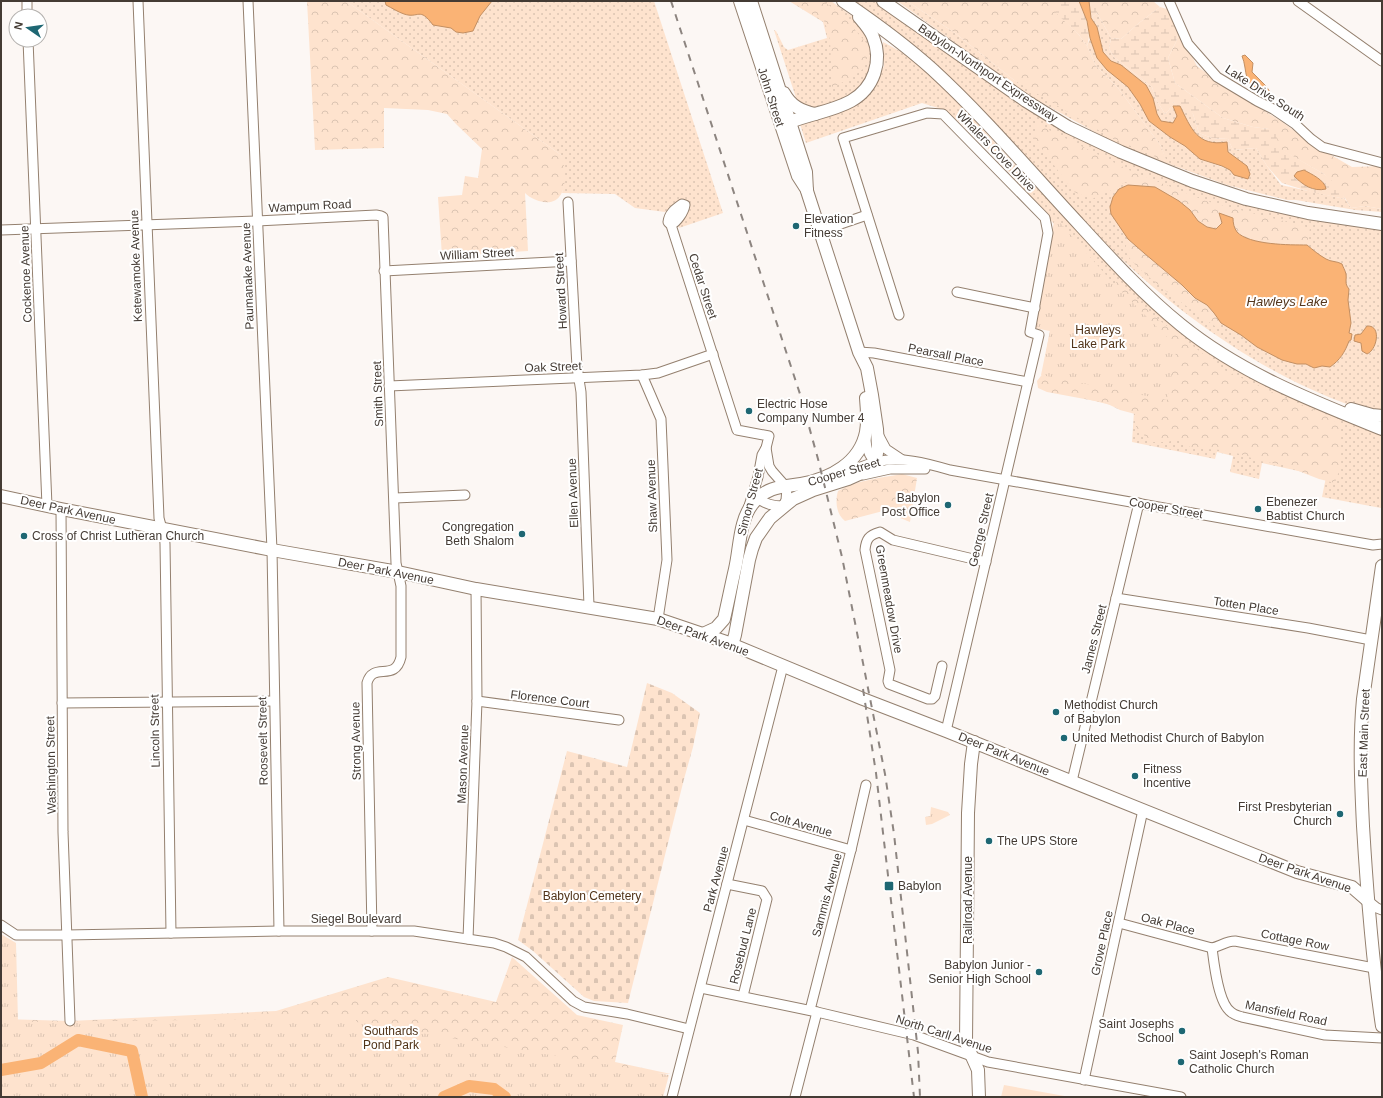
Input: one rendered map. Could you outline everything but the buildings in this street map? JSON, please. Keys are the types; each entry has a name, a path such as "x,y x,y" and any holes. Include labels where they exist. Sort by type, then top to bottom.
{"main road":[{"name":"John Street","path":"740,1 798,176 807,191 859,352 872,430 878,452 874,462"},
{"name":"John Street","path":"751,1 806,172 807,191"},
{"name":"Babylon-Northport Expressway","path":"883,1 1026,101 1064,124 1104,145 1168,172 1240,197 1283,208 1346,218"},
{"path":"784,136 786,128 790,122 847,103 857,97 868,85 875,71 877,56 873,36 846,3"},
{"name":"Babylon-Northport Expressway","path":"846,3 901,44 943,80 981,117 1113,260"},
{"path":"774,72 785,95 791,102 802,111 815,114"},
{"path":"1346,218 1382,220"},
{"path":"1346,218 1382,224"},
{"path":"1113,260 1157,298 1196,327 1242,357 1291,384 1321,397 1360,412 1382,416"},
{"path":"1113,260 1136,285 1172,318 1221,353 1258,375 1288,390 1382,429"},
{"name":"John Street","path":"831,475 854,457 862,442 872,430"},
{"path":"783,506 804,494 848,479 868,470 874,462"},
{"name":"Cooper Street","path":"748,509 756,494 785,485 810,482 831,475"},
{"name":"Deer Park Avenue","path":"1,496 161,529 398,572 476,589 658,618 729,644 1297,872 1352,887 1368,900"},
{"name":"Simon Street","path":"729,644 735,635 748,560 756,538 770,518 783,506"},
{"name":"Simon Street","path":"703,634 716,628 724,619 748,509"},
{"name":"East Main Street","path":"1382,566 1362,715 1362,800 1368,900 1382,1026"},
{"name":"Simon Street","path":"729,644 735,587 735,569"},
{"name":"Railroad Avenue","path":"974,742 968,813 966,1043 978,1070 979,1097"}],"street":[{"name":"Ketewamoke Avenue","path":"138,1 146,225 159,518 161,529"},
{"name":"Paumanake Avenue","path":"248,1 272,550"},
{"name":"Lake Drive South","path":"1169,1 1188,44 1217,77 1273,109 1295,124 1310,139 1322,147 1382,163"},
{"path":"1298,1 1382,61"},
{"name":"Cockenoe Avenue","path":"28,48 47,506"},
{"name":"Whalers Cove Drive","path":"899,315 843,138 927,113 943,114 1045,218 1048,233 1030,332 1039,335"},
{"name":"Howard Street","path":"568,202 579,378"},
{"path":"820,231 867,215"},
{"name":"Wampum Road","path":"1,230 381,216"},
{"name":"Smith Street","path":"381,216 384,220 384,271 395,498 396,564 398,572"},
{"name":"Cedar Street","path":"671,225 713,354"},
{"name":"William Street","path":"384,271 571,261"},
{"path":"957,292 1035,308"},
{"name":"George Street","path":"946,731 1039,335"},
{"name":"Pearsall Place","path":"859,352 874,353 1028,382"},
{"name":"Oak Street","path":"390,386 642,375 658,373 713,354"},
{"name":"Simon Street","path":"713,354 738,430 769,436 766,448 762,455 756,494"},
{"name":"Shaw Avenue","path":"642,375 661,419 667,560 658,618"},
{"name":"Ellen Avenue","path":"579,378 581,392 589,606"},
{"name":"John Street","path":"872,430 886,449 902,460"},
{"path":"756,494 772,505 783,506 787,494 785,485 769,466 766,448"},
{"name":"Cooper Street","path":"831,475 874,462 902,460 950,470 1373,545 1382,544"},
{"path":"874,462 890,469"},
{"name":"Cooper Street","path":"848,479 890,469 913,468 950,470"},
{"path":"395,498 465,495"},
{"name":"James Street","path":"1072,781 1139,503"},
{"name":"Washington Street","path":"61,509 63,832 70,1021"},
{"name":"Lincoln Street","path":"161,529 165,537 171,933"},
{"name":"Greenmeadow Drive","path":"942,666 935,696 932,699 928,699 889,684 888,681 890,670 865,550 866,540 869,536 880,532 893,540 986,562"},
{"name":"Roosevelt Street","path":"272,550 279,931"},
{"name":"Strong Avenue","path":"372,931 367,683 373,673 394,670 399,665 401,657 401,586 398,572"},
{"name":"Mason Avenue","path":"468,939 477,702 476,589"},
{"name":"Totten Place","path":"1116,598 1308,628 1371,640"},
{"name":"Park Avenue","path":"672,1097 783,666"},
{"path":"62,703 274,701"},
{"name":"Florence Court","path":"477,702 619,720"},
{"name":"Sammis Avenue","path":"795,1097 813,1011 866,785"},
{"name":"Grove Place","path":"1084,1080 1143,810"},
{"name":"Colt Avenue","path":"744,820 851,850"},
{"name":"Rosebud Lane","path":"727,884 762,891 767,898 743,996"},
{"path":"1368,900 1382,910"},
{"name":"Oak Place","path":"1119,923 1212,948"},
{"name":"Siegel Boulevard","path":"1,925 16,935 279,931 414,931 468,939 506,947 526,957 573,1001 584,1006 627,1014 689,1029"},
{"name":"Cottage Row","path":"1212,948 1235,941 1377,973"},
{"name":"Mansfield Road","path":"1212,948 1216,978 1224,1004 1230,1012 1242,1017 1325,1035 1382,1038"},
{"name":"North Carll Avenue","path":"700,988 813,1011 914,1035 988,1062 1181,1097"}],"green space":[{"path":"307,1 346,1 561,155 565,177 562,192 558,198 552,201 544,202 534,199 525,193 528,251 442,256 438,197 462,195 465,176 478,178 482,149 447,114 428,110 384,108 384,148 315,150"},
{"path":"346,1 654,1 723,213 679,228 673,207 665,212 635,208 615,194 562,193 564,184 561,155"},
{"path":"789,1 831,1 856,19 875,50 871,76 854,95 819,109 806,109 798,104 774,30 776,31 784,47 788,50 827,38 823,22"},
{"path":"790,1 823,1 841,14 869,46 863,69 850,79 832,87 830,40 825,22"},
{"path":"854,1 878,1 943,47 1152,170 1223,198 1274,211 1313,220 1382,228 1382,413 1352,406 1284,376 1220,338 1190,316 1133,269 1106,244 1013,143 951,82 899,35"},
{"path":"897,1 907,1 955,33 1014,80 1166,161 1161,146 1118,88 1096,66 1087,46 1090,38 1097,58 1128,87 1140,104 1149,121 1185,146 1200,159 1230,170 1234,175 1236,159 1221,143 1211,143 1198,136 1177,116 1173,124 1161,121 1157,114 1153,98 1146,85 1121,65 1111,61 1103,52 1097,27 1091,18 1097,13 1111,38 1109,49 1114,57 1152,87 1157,101 1165,114 1169,110 1172,102 1185,106 1193,114 1199,133 1212,138 1228,139 1233,150 1256,148 1281,185 1345,199 1351,208 1365,206 1382,209 1382,212 1355,210 1296,200 1287,200 1227,185 1136,152 1111,141 1021,91"},
{"path":"907,1 1056,1 1057,13 1079,35 1087,46 1096,66 1118,88 1161,146 1167,162 1110,137 1014,80 955,33"},
{"path":"1056,1 1079,1 1089,34 1087,46 1079,35 1056,13"},
{"path":"1089,1 1097,1 1097,13 1091,18"},
{"path":"1097,1 1153,1 1160,7 1121,39 1111,38 1097,13"},
{"path":"1160,7 1167,9 1179,31 1176,42 1168,58 1175,83 1223,118 1253,127 1269,129 1276,133 1279,148 1324,174 1340,188 1345,199 1311,192 1282,183 1267,166 1256,148 1233,150 1228,139 1212,138 1199,133 1193,114 1173,102 1165,114 1157,101 1152,87 1114,57 1109,49 1111,38 1121,39","holes":["1304,170 1315,176 1325,186 1314,190 1299,181 1299,172"]},
{"path":"1179,31 1197,66 1225,87 1281,121 1312,144 1352,167 1382,166 1382,209 1365,206 1351,208 1345,198 1324,174 1278,148 1269,129 1253,127 1223,118 1175,83 1168,58 1176,42"},
{"path":"883,42 913,58 959,103 1019,169 1120,275 1210,351 1382,433 1381,508 1322,497 1326,477 1262,463 1259,479 1230,472 1233,456 1217,452 1215,459 1132,442 1134,411 1040,387 1050,330 1036,324 1054,224 990,150 957,120 938,108 922,103 806,143 800,124 860,102 874,88 884,66"},
{"path":"1037,124 1129,170 1206,201 1310,228 1307,245 1270,244 1251,240 1243,237 1237,232 1233,218 1219,214 1222,223 1216,229 1207,227 1198,221 1190,210 1155,187 1142,187 1125,182 1092,199 1074,192 1033,137"},
{"name":"Hawleys Lake Park","path":"1055,217 1113,283 1177,347 1167,400 1041,375 1050,331 1034,328"},
{"path":"1128,239 1195,298 1207,305 1221,323 1218,328 1197,314 1139,268 1126,251"},
{"path":"1119,280 1154,316 1224,370 1303,406 1328,415 1339,425 1340,468 1335,483 1319,479 1283,465 1260,461 1240,454 1221,450 1192,448 1176,439 1168,442 1153,442 1136,427 1135,414 1120,410 1106,403 1047,392 1038,388 1037,381 1107,291"},
{"path":"902,474 917,478 910,522 883,511 845,521 842,518 837,507 838,491 853,484"},
{"name":"Babylon Cemetery","path":"647,683 672,693 700,713 693,747 628,1003 594,1001 584,997 533,951 518,940 567,751 627,767"},
{"path":"931,807 948,812 950,815 932,824 926,825 925,817 930,816"},
{"name":"Southards Pond Park","path":"1,934 16,943 18,1022 356,1018 356,1022 669,1075 663,1097 1,1097"},
{"name":"Southards Pond Park","path":"512,957 577,1015 623,1025 615,1062 671,1074 638,1073 581,1097 1,1097 1,987 3,1019 70,1021 276,1011 388,977 496,1002"},
{"path":"1004,1085 1070,1097 1001,1097"},
{"path":"604,1087 627,1093 626,1097 601,1097"}],"water":[{"path":"385,1 492,1 480,16 473,31 463,33 456,32 451,28 433,25 422,14 409,15 402,13 386,5"},
{"path":"1079,1 1089,1 1091,18 1097,27 1103,52 1111,61 1121,65 1146,85 1153,98 1157,114 1161,121 1173,123 1177,116 1173,106 1180,106 1196,134 1202,139 1217,143 1227,142 1228,152 1247,166 1250,174 1248,179 1234,175 1230,170 1222,166 1200,159 1185,146 1149,121 1140,104 1128,87 1107,70 1097,58 1090,38 1087,21"},
{"path":"1245,55 1253,63 1252,72 1266,86 1272,95 1270,96 1258,90 1248,81 1242,56"},
{"path":"1304,170 1320,180 1326,189 1317,190 1308,187 1294,176 1297,172"},
{"name":"Hawleys Lake","path":"1128,185 1155,187 1179,201 1190,210 1198,221 1207,227 1216,229 1222,223 1219,213 1233,218 1237,232 1251,240 1291,245 1307,245 1326,259 1342,264 1349,289 1348,300 1351,323 1349,333 1352,334 1351,340 1339,359 1330,367 1322,366 1314,368 1306,364 1297,364 1282,360 1257,347 1221,323 1207,305 1195,298 1128,239 1111,214 1110,207 1113,197 1119,189"},
{"path":"1367,326 1375,329 1376,338 1373,348 1367,354 1362,351 1361,343 1354,341 1355,335 1361,334"}],"waterway":[{"path":"1,1070 41,1063 78,1040 132,1051 142,1097"},
{"path":"444,1097 469,1086 494,1089 505,1097"}],"railway":[{"path":"671,1 800,394 818,459 842,557 885,774 894,834 918,1052 920,1097"},
{"path":"863,689 876,773 914,1097"}],"place":[{"name":"Elevation Fitness","path":"796,226"},
{"name":"Electric Hose Company Number 4","path":"749,411"},
{"name":"Babylon Post Office","path":"948,505"},
{"name":"Ebenezer Babtist Church","path":"1258,509"},
{"name":"Congregation Beth Shalom","path":"522,534"},
{"name":"Cross of Christ Lutheran Church","path":"24,536"},
{"name":"Methodist Church of Babylon","path":"1056,712"},
{"name":"United Methodist Church of Babylon","path":"1064,738"},
{"name":"Fitness Incentive","path":"1135,776"},
{"name":"First Presbyterian Church","path":"1340,814"},
{"name":"The UPS Store","path":"989,841"},
{"name":"Babylon","path":"889,886"},
{"name":"Babylon Junior - Senior High School","path":"1039,972"},
{"name":"Saint Josephs School","path":"1182,1031"},
{"name":"Saint Joseph's Roman Catholic Church","path":"1181,1062"}]}
